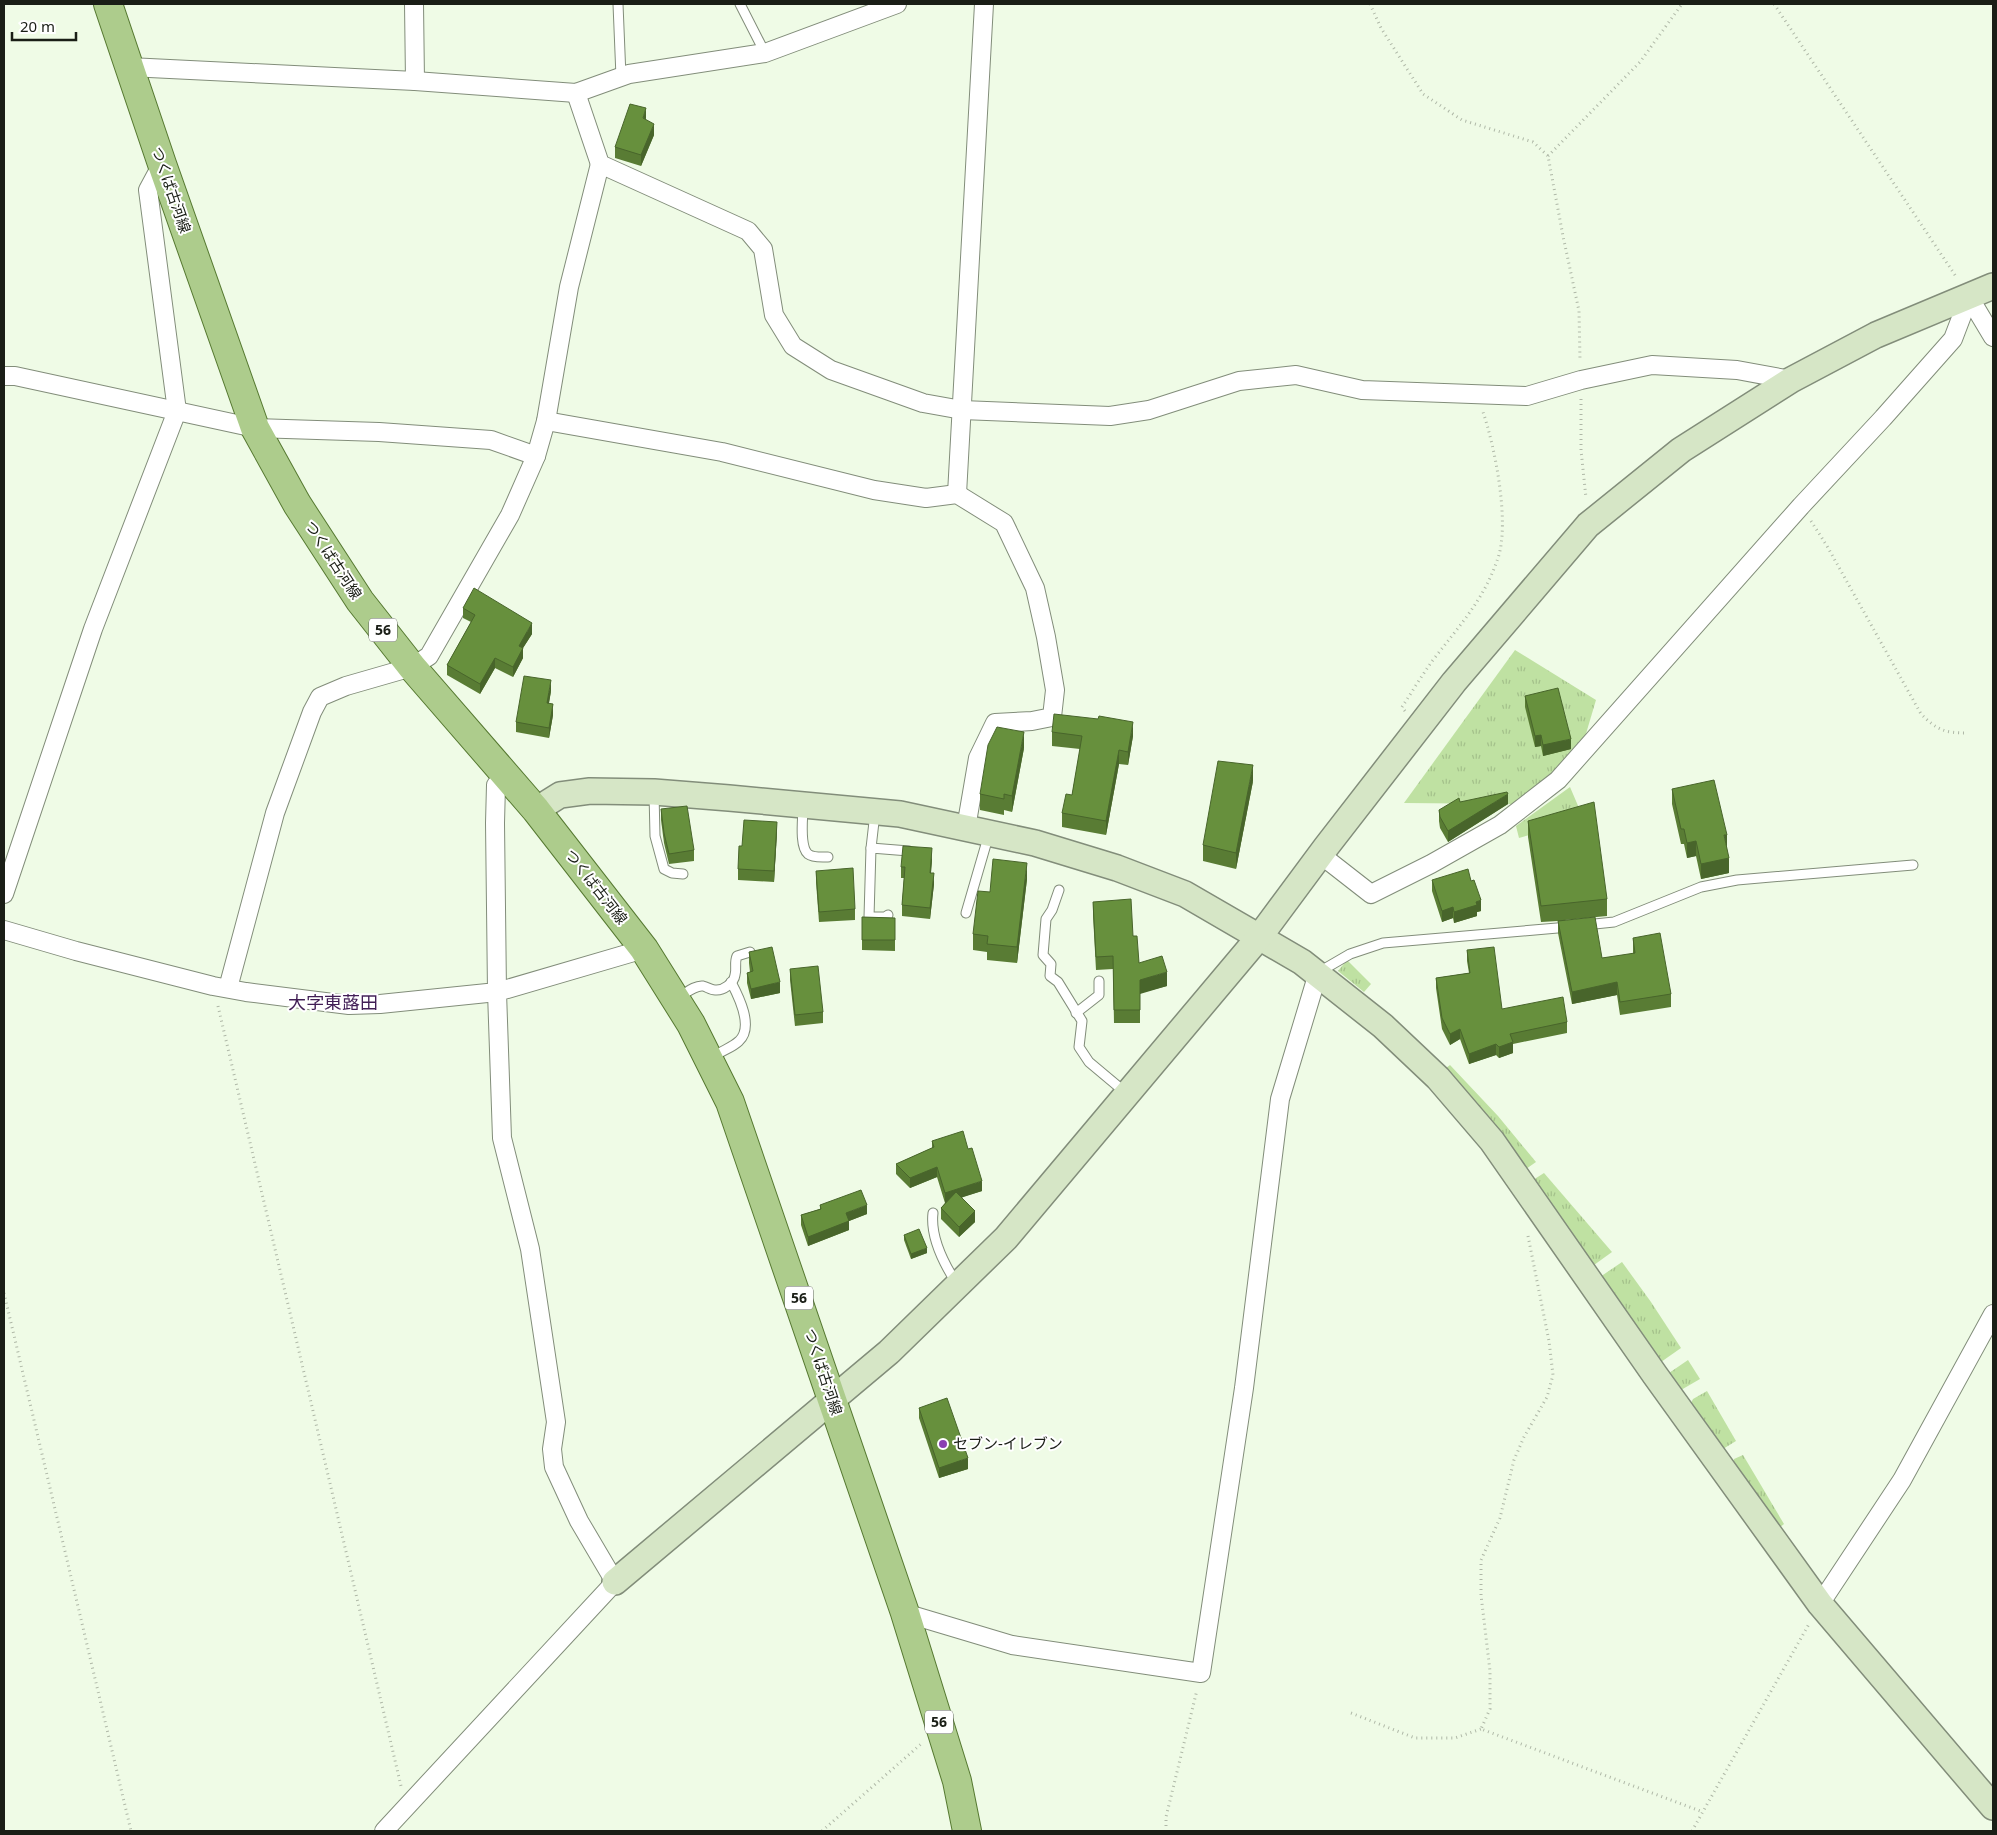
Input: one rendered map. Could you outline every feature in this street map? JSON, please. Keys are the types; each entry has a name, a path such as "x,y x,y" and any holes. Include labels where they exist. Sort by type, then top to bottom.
{"main road":[{"name":"つくば古河線","path":"108,4 255,428 297,504 360,601 412,667 536,810 644,949 691,1024 730,1102 905,1613 957,1781 967,1831"}],"street":[{"path":"414,4 415,81"},
{"path":"129,67 415,81 576,93 629,74 765,53 897,4"},
{"path":"957,494 984,4"},
{"path":"220,987 275,814 312,712 320,697 346,686 412,667 428,656 510,516 536,456 546,421 569,287 600,164 576,93"},
{"path":"4,894 93,630 177,411 148,190 162,164"},
{"path":"600,164 748,231 763,249 774,315 793,346 831,370 923,403 962,410 1110,416 1149,410 1238,381 1296,375 1362,390 1527,396 1581,380 1652,365 1737,370 1791,380"},
{"path":"384,1831 615,1582 889,1352 1006,1238 1260,936 1454,682 1588,525 1681,450 1791,380 1876,335 1993,286"},
{"path":"1970,297 1993,337"},
{"path":"1320,855 1371,894 1431,864 1500,824 1558,780 1801,506 1953,339 1970,297"},
{"path":"4,376 14,376 255,428 379,432 491,440 536,456"},
{"path":"546,421 722,452 874,490 926,498 957,494 1004,523 1035,588 1046,637 1054,690 1052,717 1032,721 995,724 978,758 977,831"},
{"path":"505,774 496,785 495,823 497,992 502,1138 530,1249 556,1422 552,1449 554,1467 579,1521 615,1582"},
{"path":"536,810 560,795 571,792 654,792 900,814 1035,843 1090,860 1185,894 1260,936 1318,973 1383,1026 1438,1078 1492,1141 1649,1367 1820,1604 1993,1808"},
{"path":"4,930 76,951 220,987 350,1005 497,992 644,949"},
{"path":"905,1613 1012,1645 1201,1673 1244,1388 1280,1099 1318,973"},
{"path":"1820,1604 1902,1480 1993,1314"}],"lane":[{"path":"618,4 621,77"},
{"path":"740,4 765,53"},
{"path":"654,792 655,836 664,868 672,873 683,874"},
{"path":"803,804 803,846 808,853 816,857 828,857"},
{"path":"875,811 871,848 869,917 885,917 888,915"},
{"path":"966,913 977,831"},
{"path":"871,848 909,851"},
{"path":"1318,973 1350,954 1383,943 1614,922 1664,901 1710,885 1737,880 1913,865"},
{"path":"1059,890 1052,910 1046,919 1043,955 1050,964 1050,976 1058,982 1082,1021 1080,1047 1089,1062 1127,1094"},
{"path":"676,999 691,989 703,986 715,990 723,989 736,975 735,962 738,956 750,952"},
{"path":"1076,1013 1099,995 1099,981"},
{"path":"709,1060 718,1052 740,1040 745,1031 740,999 731,982"},
{"path":"933,1213 932,1232 946,1268 958,1285"}],"path":[{"path":"1370,4 1382,28 1423,94 1462,120 1533,142 1548,156 1580,311 1581,450 1588,525"},
{"path":"1548,156 1640,62 1682,4"},
{"path":"1774,4 1970,297"},
{"path":"1419,728 1402,707 1433,661 1475,607 1498,557 1503,531 1489,428 1478,395"},
{"path":"1801,506 1827,546 1921,714 1934,727 1953,733 1967,733"},
{"path":"220,987 406,1806"},
{"path":"1481,1729 1490,1709 1490,1672 1482,1595 1481,1560 1500,1518 1514,1460 1547,1397 1553,1375 1550,1341 1526,1227"},
{"path":"4,1293 6,1309 131,1831"},
{"path":"1692,1831 1820,1604"},
{"path":"1166,1831 1166,1817 1201,1673"},
{"path":"1351,1713 1416,1738 1455,1738 1481,1729 1703,1812"},
{"path":"822,1831 940,1726"}],"green space":[{"path":"1515,650 1596,700 1585,737 1547,778 1513,804 1404,803"},
{"path":"1570,787 1579,808 1594,817 1519,838 1516,826"},
{"path":"1347,960 1371,984 1364,992 1338,971"},
{"path":"1450,1065 1498,1116 1536,1162 1526,1169 1478,1105 1446,1068"},
{"path":"1544,1173 1612,1252 1594,1265 1533,1180"},
{"path":"1622,1262 1681,1348 1661,1362 1600,1277"},
{"path":"1688,1360 1700,1379 1681,1390 1669,1373"},
{"path":"1707,1391 1736,1441 1723,1449 1690,1405 1693,1399"},
{"path":"1743,1455 1784,1524 1779,1528 1734,1466 1734,1459"}],"building":[{"path":"630,104 646,108 643,118 654,124 641,155 615,147"},
{"path":"474,588 532,623 519,646 523,648 513,667 495,658 480,684 447,665 475,615 463,608"},
{"path":"524,676 551,680 547,703 553,704 549,728 516,722"},
{"path":"1558,688 1571,739 1543,745 1541,735 1535,736 1525,696"},
{"path":"1054,714 1098,719 1099,716 1133,722 1128,752 1119,750 1106,821 1062,813 1066,794 1072,795 1082,736 1052,732"},
{"path":"997,727 1024,732 1012,796 1004,794 1004,799 980,794 988,745"},
{"path":"1218,761 1253,765 1236,853 1203,845"},
{"path":"1714,780 1727,835 1724,835 1729,858 1701,864 1696,841 1687,843 1684,829 1681,829 1672,789"},
{"path":"1507,792 1508,794 1448,831 1440,817 1439,810 1459,798 1460,802"},
{"path":"1594,802 1607,899 1541,906 1528,821"},
{"path":"687,806 694,850 669,854 661,809"},
{"path":"744,820 777,822 774,871 738,869 739,846 742,846"},
{"path":"903,846 932,848 930,873 934,873 930,908 902,905 905,867 901,867"},
{"path":"993,859 1027,863 1017,947 987,944 988,936 973,934 978,891 990,892"},
{"path":"853,868 855,909 819,912 816,871"},
{"path":"1468,869 1471,881 1474,880 1481,900 1476,902 1477,905 1454,912 1453,907 1442,911 1432,880"},
{"path":"1131,899 1133,936 1137,936 1139,963 1162,956 1167,972 1140,980 1140,1010 1114,1010 1113,956 1096,957 1093,902"},
{"path":"862,917 895,918 895,940 862,940"},
{"path":"1595,917 1602,958 1635,953 1633,938 1660,933 1671,994 1620,1002 1617,982 1572,992 1558,921"},
{"path":"772,947 780,982 751,989 747,973 753,971 749,952"},
{"path":"1494,947 1502,1009 1563,997 1567,1022 1510,1034 1513,1042 1499,1047 1496,1044 1469,1054 1460,1029 1450,1034 1442,1018 1436,978 1470,973 1467,950"},
{"path":"818,966 823,1012 795,1015 790,969"},
{"path":"963,1131 968,1149 972,1148 982,1181 945,1193 937,1167 910,1178 896,1164 934,1147 932,1141"},
{"path":"861,1190 867,1205 846,1213 849,1221 808,1237 801,1215 821,1209 820,1205"},
{"path":"956,1192 975,1211 959,1227 941,1208"},
{"path":"919,1229 927,1248 911,1254 904,1235"},
{"name":"セブン-イレブン","path":"947,1398 968,1458 939,1468 919,1408"}],"place":[{"name":"セブン-イレブン","path":"943,1444"}],"district":[{"name":"大字東蕗田","path":"333,1003"}]}
